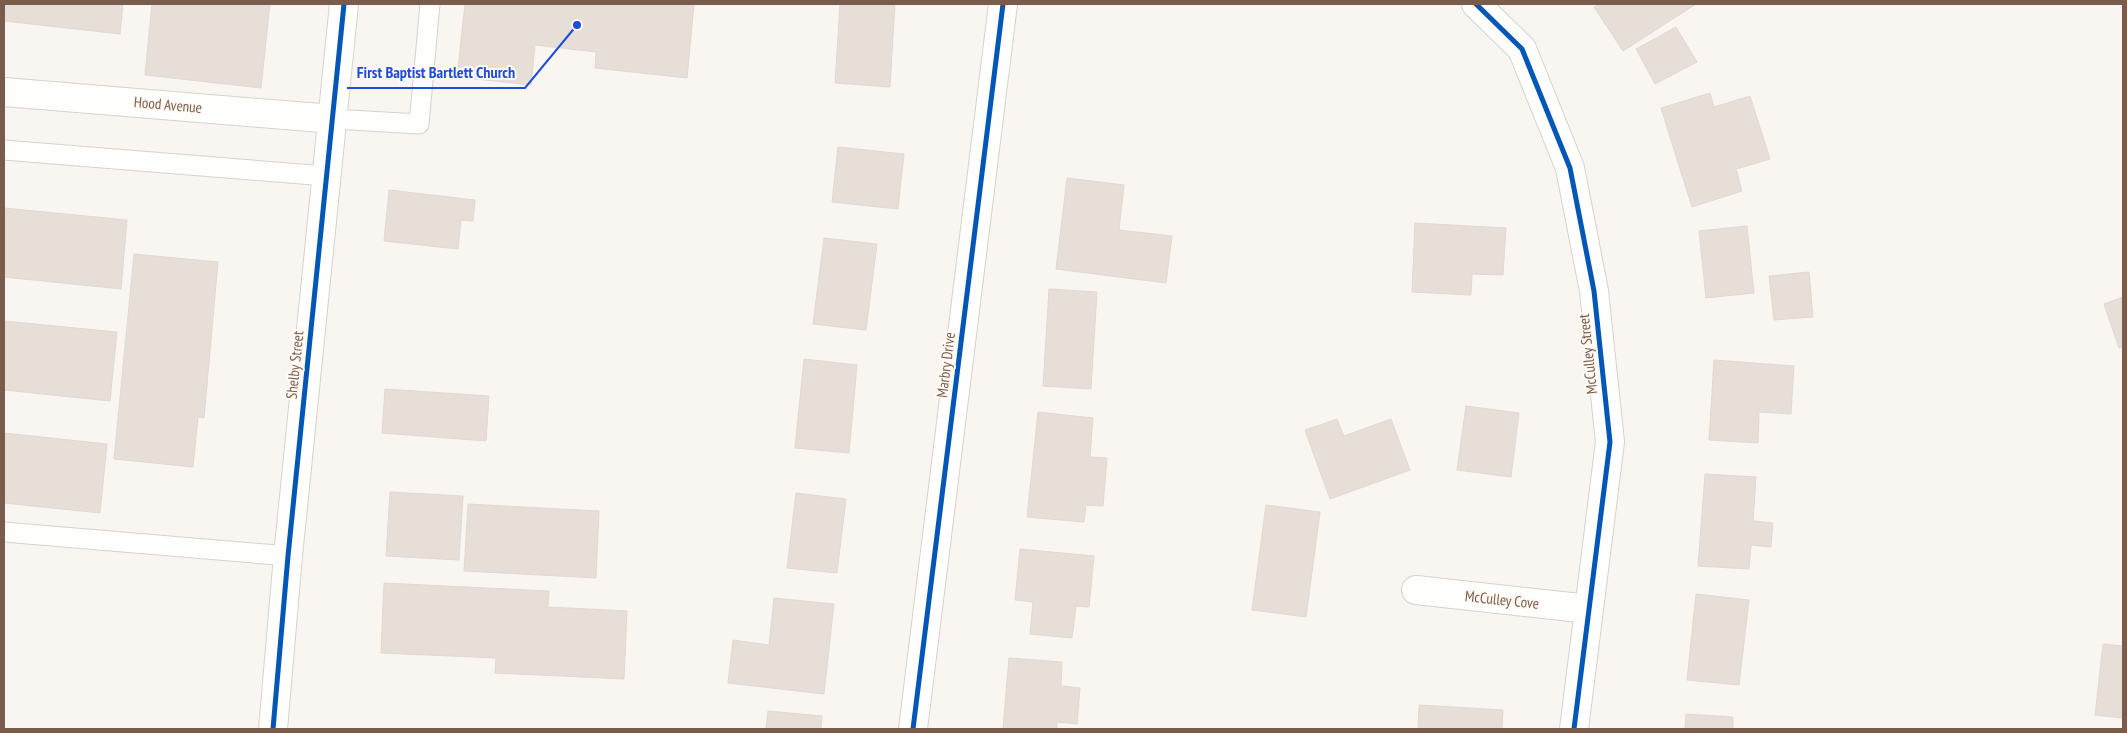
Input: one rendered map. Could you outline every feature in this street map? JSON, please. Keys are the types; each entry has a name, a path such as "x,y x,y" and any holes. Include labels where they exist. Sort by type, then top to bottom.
{"street":[{"name":"Shelby Street","path":"273,729 288,556 344,4"},
{"name":"Marbry Drive","path":"913,729 1003,4"},
{"name":"McCulley Street","path":"1476,4 1522,49 1526,58 1570,168 1594,292 1610,442 1574,729"},
{"name":"Hood Avenue","path":"4,92 333,119"},
{"name":"McCulley Cove","path":"1416,590 1589,609"}],"lane":[{"path":"333,119 419,124 430,4"},
{"path":"4,150 326,176"},
{"path":"4,532 288,556"}],"building":[{"path":"4,4 123,4 120,34 4,21"},
{"path":"152,4 270,4 261,88 145,75"},
{"path":"465,4 694,4 687,78 595,68 596,52 535,45 531,85 457,77"},
{"path":"840,4 895,4 890,87 835,83"},
{"path":"1599,4 1696,4 1623,51 1594,7"},
{"path":"1676,27 1697,62 1655,84 1636,49"},
{"path":"1710,93 1714,107 1750,96 1770,159 1736,169 1742,191 1692,207 1661,108"},
{"path":"838,147 904,154 898,209 832,202"},
{"path":"1067,178 1124,185 1119,230 1172,236 1166,283 1056,269"},
{"path":"389,190 475,200 473,221 461,220 458,249 384,241"},
{"path":"4,208 127,220 121,289 4,277"},
{"path":"1415,223 1506,228 1503,275 1472,274 1471,295 1412,292"},
{"path":"1747,226 1754,293 1706,298 1699,231"},
{"path":"824,238 877,244 866,330 813,324"},
{"path":"134,254 218,262 204,418 198,417 193,467 114,459"},
{"path":"1809,272 1813,317 1774,320 1769,276"},
{"path":"1049,289 1097,292 1091,389 1043,386"},
{"path":"2123,297 2123,347 2119,348 2104,304"},
{"path":"4,321 117,332 110,401 4,390"},
{"path":"804,359 857,365 849,453 795,448"},
{"path":"1714,360 1794,366 1791,414 1759,412 1758,443 1709,440"},
{"path":"385,389 489,396 486,441 382,433"},
{"path":"1466,406 1519,413 1511,477 1457,470"},
{"path":"1038,412 1093,418 1090,457 1107,458 1103,506 1086,505 1084,522 1027,517"},
{"path":"1337,419 1344,436 1391,419 1410,470 1330,499 1305,430"},
{"path":"4,433 107,444 100,513 4,503"},
{"path":"1705,474 1756,477 1753,521 1773,523 1771,547 1751,545 1749,569 1698,566"},
{"path":"390,492 463,496 459,560 386,556"},
{"path":"796,493 846,499 837,573 787,568"},
{"path":"468,504 599,511 596,578 464,571"},
{"path":"1266,505 1320,512 1306,617 1252,610"},
{"path":"1020,549 1094,556 1089,607 1076,606 1072,638 1030,634 1033,602 1015,600"},
{"path":"384,583 549,591 548,607 627,611 624,679 495,673 496,658 381,653"},
{"path":"1696,594 1749,600 1739,685 1687,680"},
{"path":"774,598 834,604 824,694 728,683 733,640 769,645"},
{"path":"2103,644 2123,646 2123,718 2095,715"},
{"path":"1009,658 1062,662 1061,686 1080,688 1077,724 1057,722 1057,729 1003,729"},
{"path":"1419,705 1503,710 1502,729 1418,729"},
{"path":"768,711 822,716 821,729 766,729"},
{"path":"1686,714 1733,717 1733,729 1685,729"}],"cycle path":[{"path":"273,729 288,556 344,4"},
{"path":"913,729 1003,4"},
{"path":"1476,4 1522,49 1570,168 1594,291 1610,442 1574,729"}],"place":[{"name":"First Baptist Bartlett Church","path":"577,25"}]}
